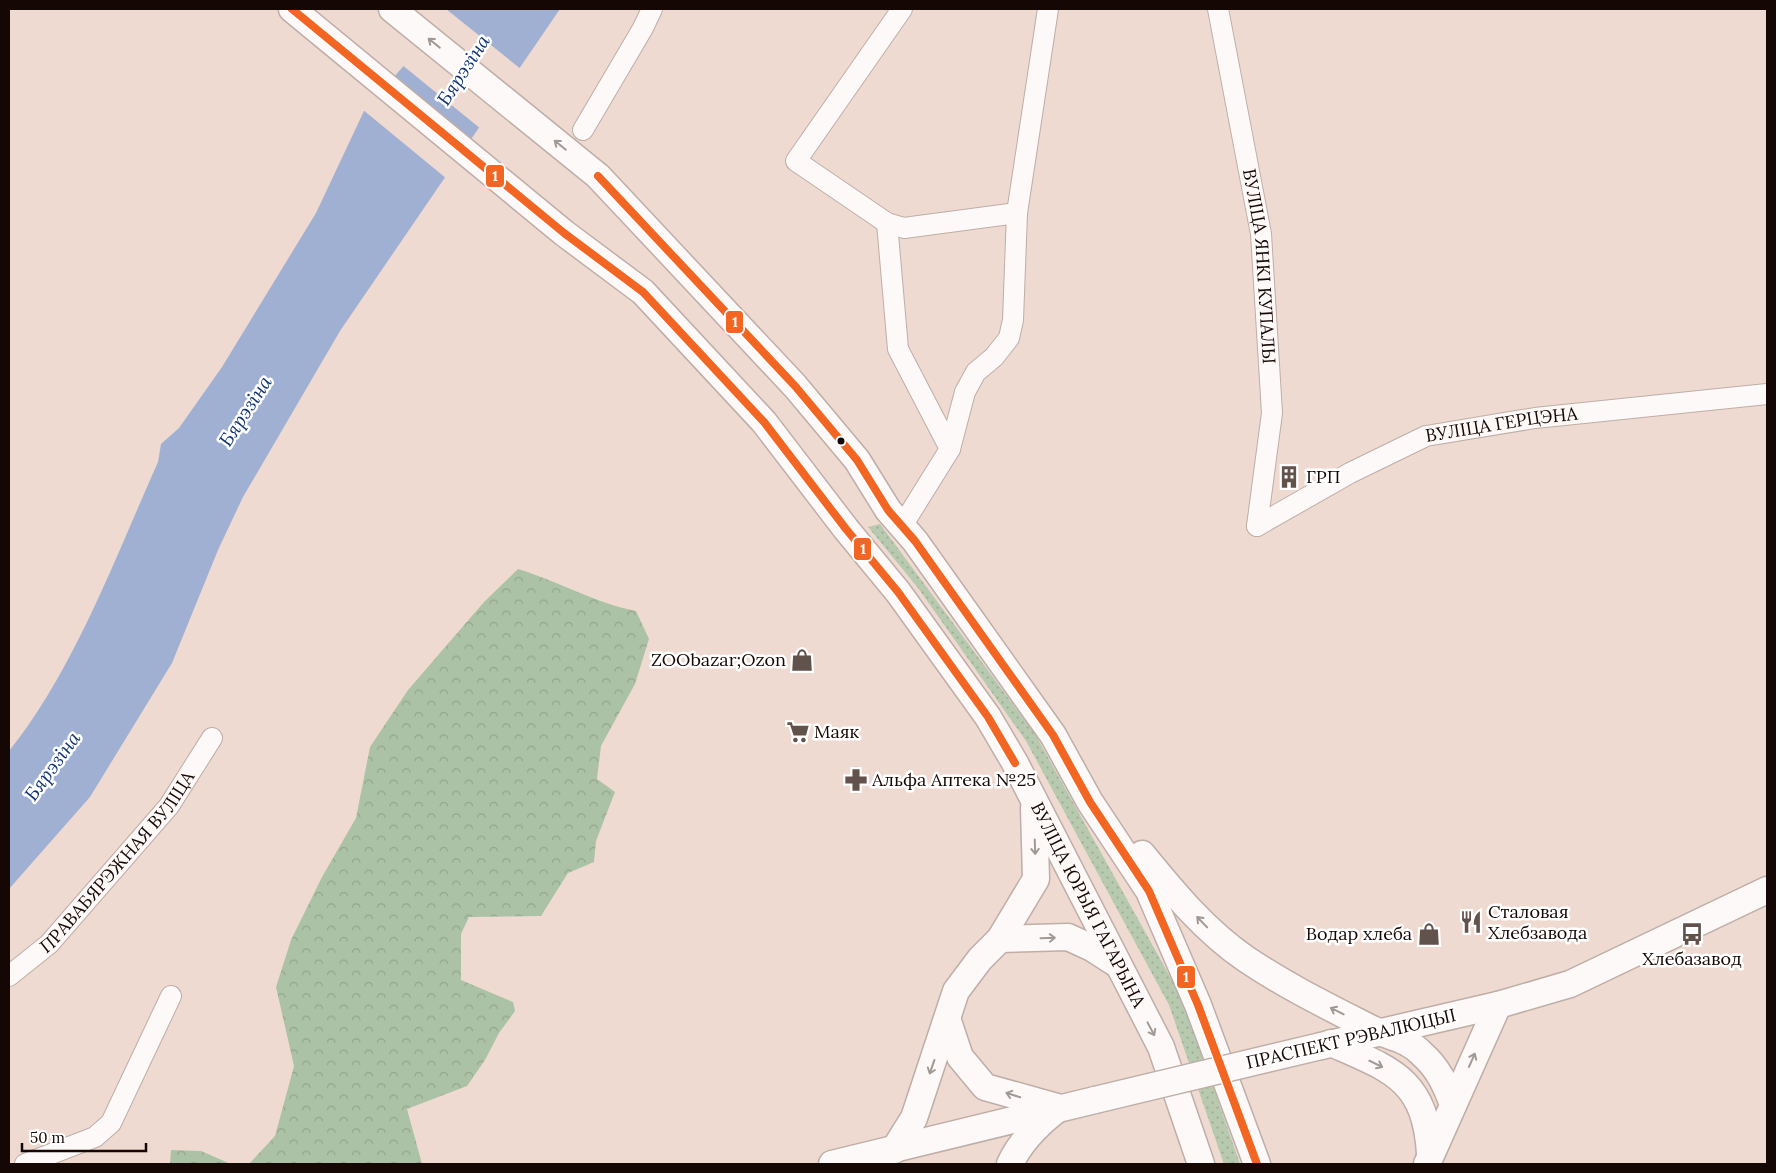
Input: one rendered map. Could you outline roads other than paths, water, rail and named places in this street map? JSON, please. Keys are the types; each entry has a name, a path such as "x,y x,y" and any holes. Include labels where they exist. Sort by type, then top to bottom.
{"main road":[{"name":"ВУЛІЦА ЮРЫЯ ГАГАРЫНА","path":"292,9 564,233 642,292 764,422 915,616 988,718 1034,799 1161,1048 1201,1164"},
{"path":"392,9 598,176 794,386 857,460 888,510 902,526 1054,735 1090,802 1149,891 1198,1005 1257,1163"},
{"path":"904,1157 914,1118 948,1021 956,991 980,958 1000,939 1036,879 1034,799"},
{"path":"1090,802 1140,852 1172,891 1212,932 1280,981 1380,1033 1405,1040 1422,1053 1436,1068 1446,1086 1453,1105"},
{"name":"ПРАСПЕКТ РЭВАЛЮЦЫІ","path":"832,1164 904,1157 1060,1108 1498,1005 1570,984 1767,890"},
{"path":"1000,939 1068,937 1092,948 1117,964"},
{"path":"1429,1159 1498,1005"},
{"path":"948,1021 960,1057 985,1087 1060,1108"},
{"path":"1326,1045 1380,1065 1408,1086 1424,1111 1428,1129 1429,1159"},
{"path":"1010,1164 1023,1142 1037,1126 1060,1108"}],"street":[{"path":"583,130 652,9"},
{"path":"902,9 796,161 887,223 904,228 1017,213"},
{"path":"902,526 950,448 965,392 976,372 994,357 1009,338 1013,320 1017,213 1048,9"},
{"name":"ВУЛІЦА ЯНКІ КУПАЛЫ","path":"1218,9 1261,234 1272,413 1257,526"},
{"path":"887,223 898,350 950,448"},
{"name":"ВУЛІЦА ГЕРЦЭНА","path":"1257,526 1350,472 1426,436 1535,418 1767,394"},
{"name":"ПРАВАБЯРЭЖНАЯ ВУЛІЦА","path":"9,976 49,944 169,806 212,738"},
{"path":"26,1164 95,1137 111,1122 171,996"}],"water":[{"name":"Бярэзіна","path":"443,9 560,9 340,331 243,497 218,550 172,663 90,797 9,889 9,751 32,720 53,686 92,612 158,462 161,444 179,428 222,367 316,213 364,111 422,45"}],"place":[{"name":"ГРП","path":"1289,477"},
{"name":"ZOObazar;Ozon","path":"802,660"},
{"name":"Маяк","path":"798,732"},
{"name":"Альфа Аптека №25","path":"856,780"},
{"name":"Сталовая Хлебзавода","path":"1471,922"},
{"name":"Водар хлеба","path":"1429,934"},
{"name":"Хлебазавод","path":"1692,934"}]}
